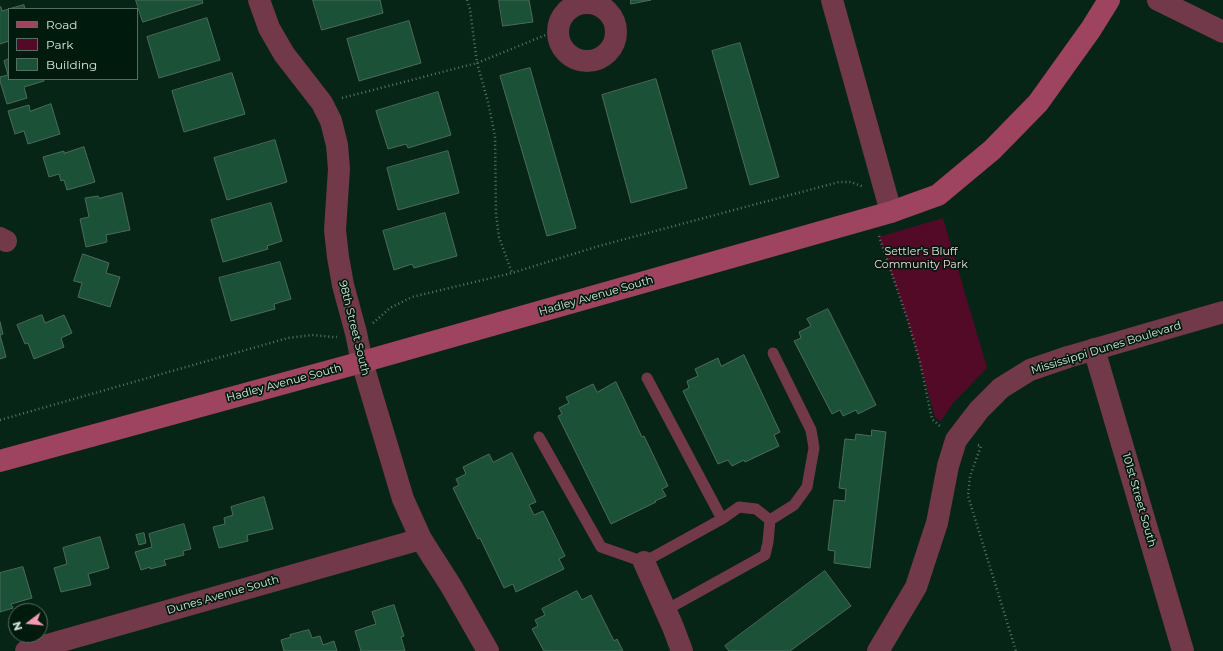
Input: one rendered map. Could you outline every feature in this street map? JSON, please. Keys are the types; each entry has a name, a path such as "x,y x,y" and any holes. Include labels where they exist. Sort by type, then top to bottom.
{"street":[{"name":"98th Street South","path":"259,0 269,28 284,54 322,103 331,121 338,145 339,170 335,230 343,285 362,362 403,499 421,539 488,651"},
{"path":"832,0 891,212"},
{"name":"Hadley Avenue South","path":"0,461 362,362 891,212 938,195 992,150 1038,103 1091,29 1109,0"},
{"path":"1158,0 1223,32"},
{"path":"584,2 595,4 610,15 614,23 616,33 613,44 608,53 600,58 590,61 580,60 571,56 563,48 559,40 558,30 560,21 574,6 584,2"},
{"name":"Mississippi Dunes Boulevard","path":"878,651 916,587 937,522 948,466 956,440 979,410 1001,388 1030,370 1094,349 1223,312"},
{"name":"101st Street South","path":"1094,349 1183,651"},
{"name":"Dunes Avenue South","path":"26,651 421,539"},
{"path":"644,562 666,610 682,651"}],"lane":[{"path":"770,520 794,504 807,487 814,448 811,430 773,353"},
{"path":"647,378 722,519"},
{"path":"539,437 601,547 644,562 722,519 739,507 756,509 770,520"},
{"path":"666,610 765,555 770,520"}],"path":[{"path":"467,0 470,10 477,63 488,102 495,136 496,214 499,237 512,273"},
{"path":"322,103 477,63 558,30"},
{"path":"0,420 288,338 312,335 334,337 356,333 371,324 390,308 412,297 512,273 599,246 839,182 851,182 864,188"}],"green space":[{"name":"Settler's Bluff Community Park","path":"943,218 987,368 954,402 941,421 935,417 908,321 879,237"}],"building":[{"path":"136,0 202,0 203,3 143,22"},
{"path":"313,0 380,0 383,13 322,30"},
{"path":"499,0 529,0 533,22 503,26"},
{"path":"631,0 651,0 631,4"},
{"path":"24,5 25,8 13,8"},
{"path":"1,7 2,11 8,9 8,41 0,44"},
{"path":"207,18 220,60 159,78 147,37"},
{"path":"409,21 421,63 359,81 347,39"},
{"path":"740,43 779,177 750,185 712,51"},
{"path":"8,59 8,75 4,61"},
{"path":"530,68 576,228 547,236 500,76"},
{"path":"232,73 245,114 184,132 172,91"},
{"path":"8,75 8,80 44,81 24,87 27,98 7,104 0,77"},
{"path":"656,79 687,188 631,203 602,95"},
{"path":"438,92 451,135 408,148 406,144 388,149 376,111"},
{"path":"51,104 60,134 28,144 24,131 15,134 8,111 29,105 30,111"},
{"path":"275,140 287,182 227,200 214,158"},
{"path":"84,147 95,182 67,190 64,180 61,181 59,174 49,177 43,157"},
{"path":"448,151 459,193 398,210 387,168"},
{"path":"122,193 130,230 106,235 107,242 86,247 80,219 89,217 85,198 98,196 99,198"},
{"path":"271,203 282,241 267,246 268,249 223,262 211,220"},
{"path":"445,213 457,256 414,268 412,264 394,270 383,231"},
{"path":"83,254 109,263 106,273 120,277 110,307 78,297 82,283 74,281"},
{"path":"280,262 291,299 274,304 275,309 231,321 219,278"},
{"path":"828,309 876,405 858,414 856,410 843,416 840,410 832,414 794,341 801,338 799,332 811,326 807,319"},
{"path":"42,315 45,323 64,315 72,333 61,338 64,347 34,359 28,343 25,344 17,325"},
{"path":"0,322 3,334 0,335"},
{"path":"0,335 6,357 0,359"},
{"path":"744,355 780,432 774,435 779,446 745,462 744,460 732,466 728,460 718,464 683,391 689,388 687,381 698,376 695,369 718,358 721,366"},
{"path":"616,382 642,437 644,436 668,486 662,489 666,496 611,524 558,416 562,414 559,408 569,403 566,397 593,384 597,392"},
{"path":"872,430 886,432 870,568 834,563 835,551 828,550 834,500 845,501 846,489 839,488 845,439 855,440 856,434 871,436"},
{"path":"512,453 536,502 529,505 534,515 543,511 565,556 559,559 564,569 516,592 513,584 504,588 480,538 478,539 453,488 459,485 456,479 466,474 463,467 489,454 493,462"},
{"path":"264,497 273,529 247,535 248,541 219,548 213,527 225,524 224,518 233,515 231,507"},
{"path":"184,524 191,549 183,551 184,555 164,560 166,565 141,570 135,552 152,547 149,534"},
{"path":"144,533 146,543 139,545 136,535"},
{"path":"100,537 109,568 88,574 91,585 61,592 54,568 67,564 63,548"},
{"path":"23,567 32,598 14,603 8,603 8,610 0,612 0,573"},
{"path":"825,571 851,606 790,651 729,651 725,646"},
{"path":"577,591 582,600 591,595 614,641 617,639 623,651 544,651 532,629 538,626 535,620 545,615 542,609"},
{"path":"394,605 404,636 401,637 405,651 361,651 355,631 376,624 372,612"},
{"path":"309,630 312,638 320,636 323,645 334,641 337,651 284,651 281,640 291,637 290,635"}]}
